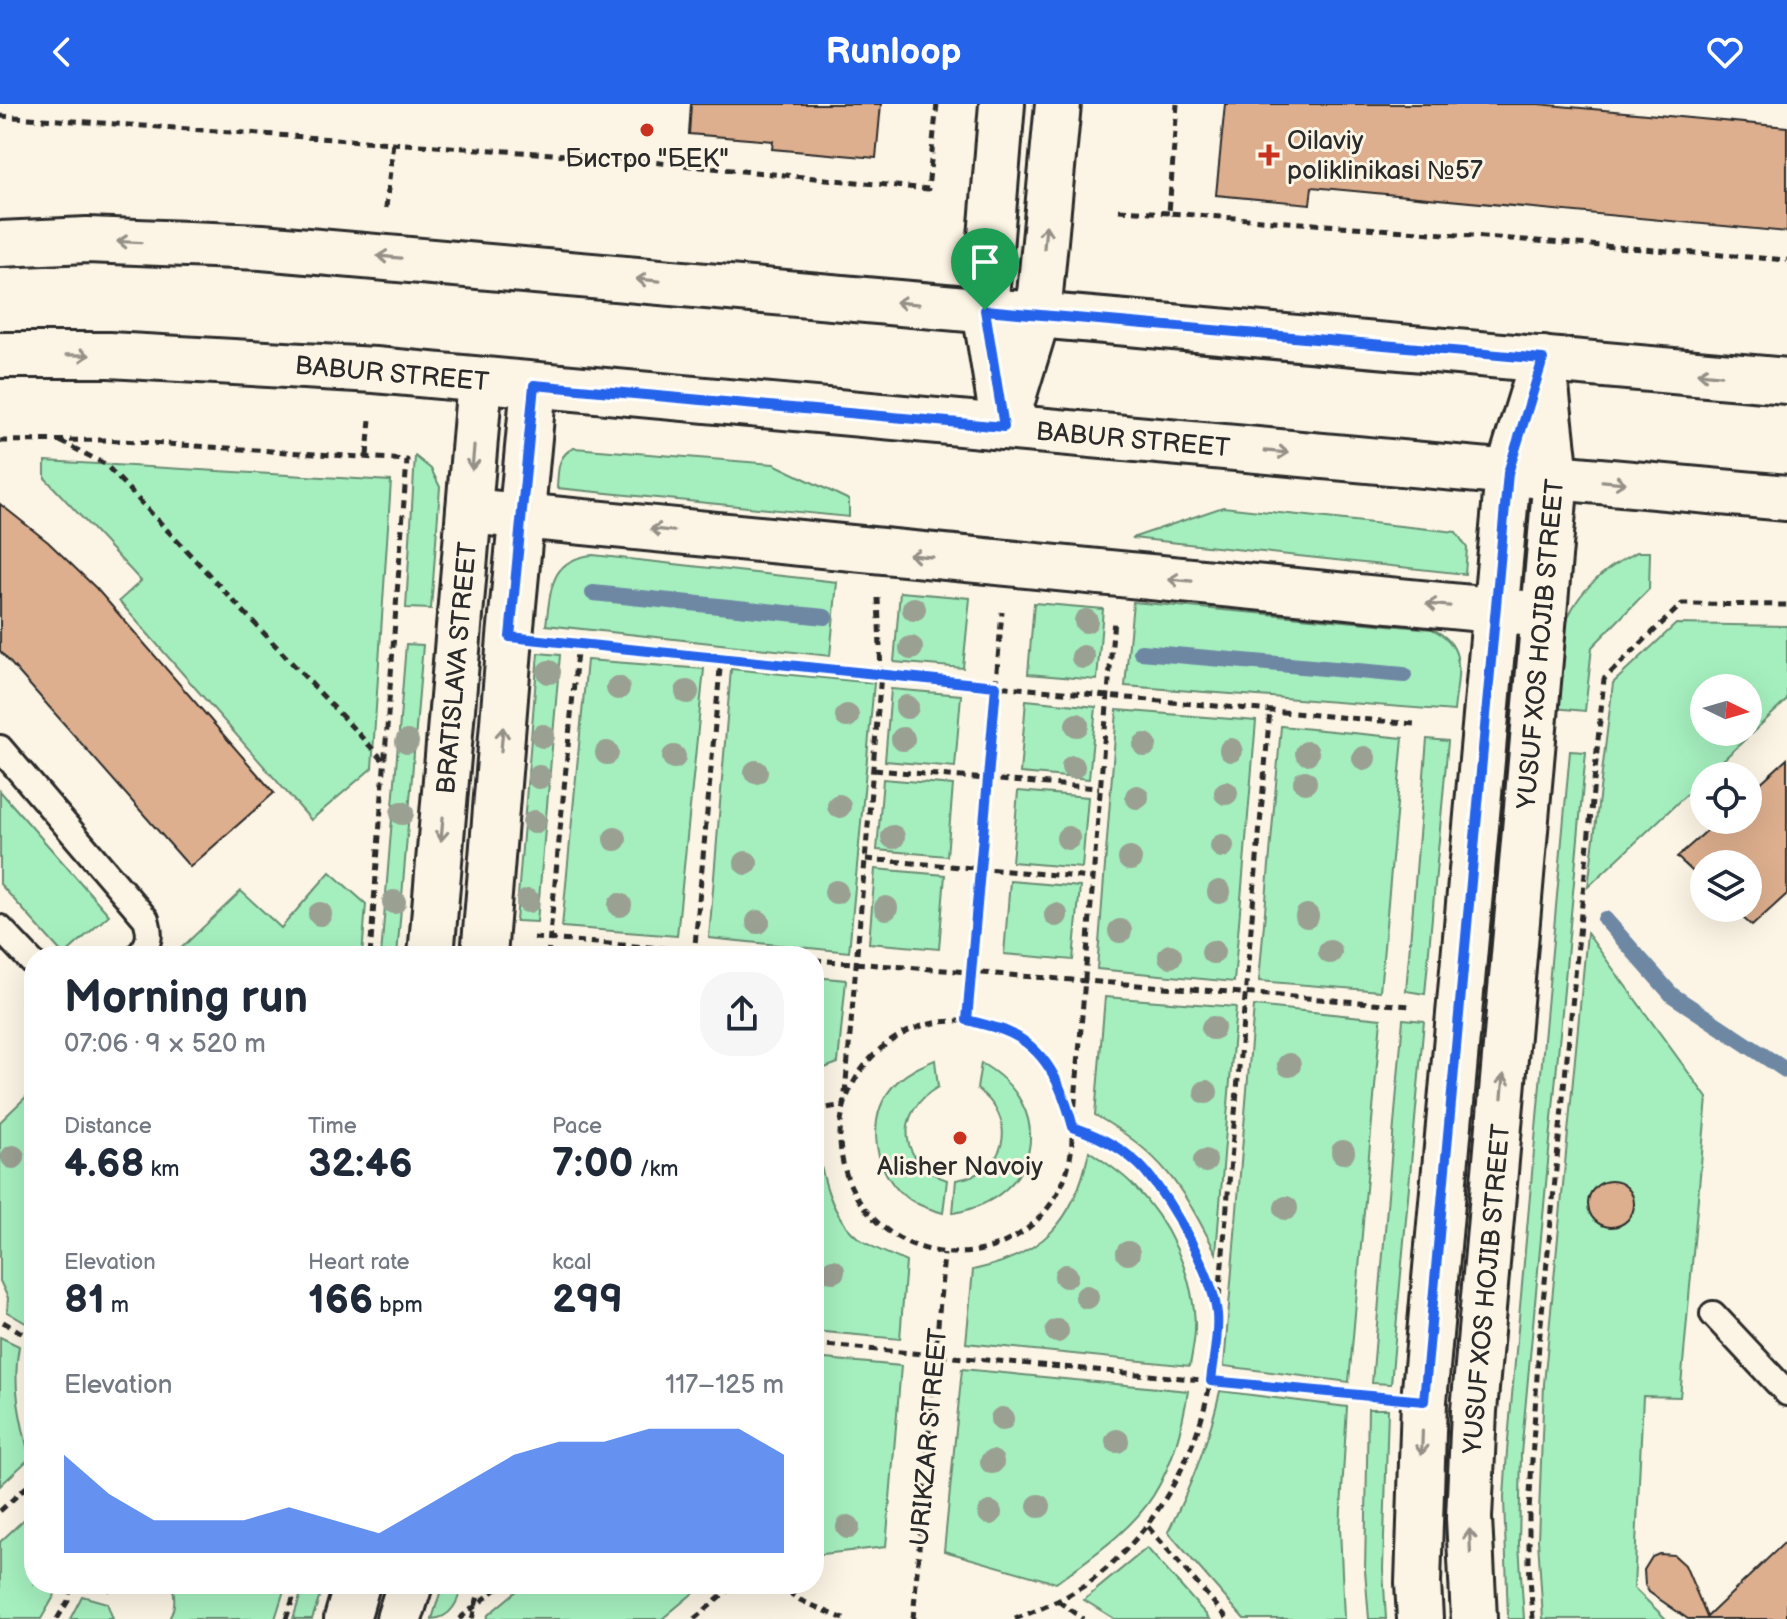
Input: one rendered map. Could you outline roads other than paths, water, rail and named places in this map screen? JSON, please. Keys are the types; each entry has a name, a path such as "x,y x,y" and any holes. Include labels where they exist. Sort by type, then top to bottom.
{"main road":[{"path":"1002,104 985,310 1004,427"},
{"path":"1004,427 1038,315 1058,104"},
{"path":"0,244 87,240 262,247 381,256 1787,381"},
{"name":"BABUR STREET","path":"0,355 109,355 299,365 1787,498"},
{"name":"YUSUF XOS HOJIB STREET","path":"1420,1619 1418,1570 1424,1401 1508,473 1543,359"},
{"name":"YUSUF XOS HOJIB STREET","path":"1474,1619 1469,1518 1474,1411 1556,477 1543,359"},
{"name":"BRATISLAVA STREET","path":"432,946 480,380"},
{"name":"BRATISLAVA STREET","path":"484,945 534,385"},
{"path":"469,511 1544,615"},
{"path":"347,1619 354,1594"},
{"path":"399,1619 407,1594"}],"lane":[{"path":"0,748 146,919 151,934 147,946"},
{"path":"0,928 24,953"},
{"path":"1713,1314 1787,1393"}],"waterway":[{"path":"593,593 825,617"},
{"path":"1141,652 1404,675"},
{"path":"1605,919 1672,995 1787,1071"}],"place":[{"name":"Бистро \"БЕК\"","path":"647,130"},
{"name":"Oilaviy poliklinikasi №57","path":"1269,155"},
{"name":"Alisher Navoiy","path":"960,1138"}]}
